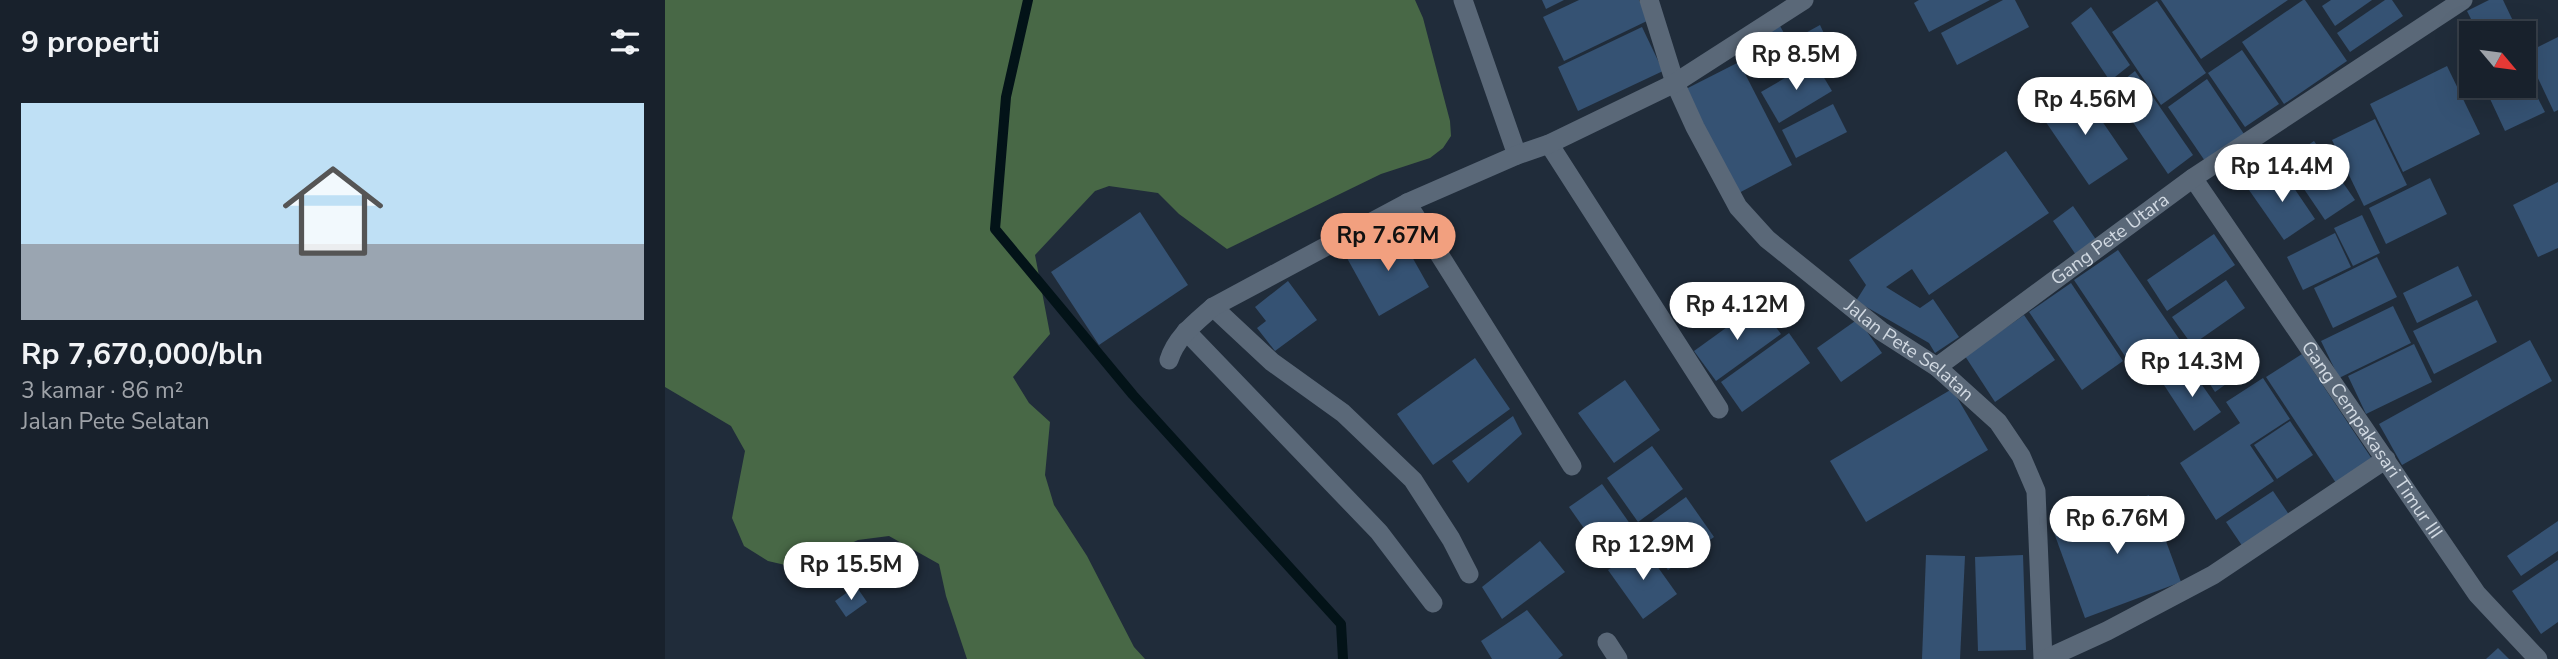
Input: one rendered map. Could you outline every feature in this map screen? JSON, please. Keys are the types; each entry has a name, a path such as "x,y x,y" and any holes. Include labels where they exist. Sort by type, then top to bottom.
{"street":[{"path":"1463,0 1517,155"},
{"name":"Jalan Pete Selatan","path":"1649,0 1675,83 1738,207 1767,239 1881,331 1937,367 1998,422 2021,456 2036,491 2045,659"},
{"path":"1169,359 1173,347 1186,331 1213,307 1407,203 1517,155 1549,144 1675,83 1804,0"},
{"name":"Gang Pete Utara","path":"1937,367 2193,178 2463,0"},
{"path":"1549,144 1719,409"},
{"name":"Gang Cempakasari Timur III","path":"2193,178 2477,594 2538,659"},
{"path":"1407,203 1572,466"},
{"path":"1213,307 1272,362 1343,413 1413,480 1451,539 1469,574"},
{"path":"1186,331 1379,533 1433,603"},
{"path":"2045,659 2107,632 2213,575 2386,460"},
{"path":"1607,642 1619,659"}],"green space":[{"path":"665,0 1415,0 1423,18 1450,121 1451,136 1443,148 1430,158 1381,174 1227,249 1179,214 1158,193 1109,186 1095,191 1035,255 1050,334 1013,377 1029,403 1050,422 1045,475 1054,505 1087,556 1134,647 1145,659 967,659 946,596 939,564 889,536 858,540 798,568 768,561 744,546 732,518 745,451 731,426 665,387"}],"building":[{"path":"1542,0 1564,0 1546,9"},
{"path":"1579,0 1639,0 1649,20 1564,61 1543,17"},
{"path":"1919,0 1990,0 1929,32 1914,3"},
{"path":"2003,0 2015,0 2029,27 1957,65 1941,33"},
{"path":"2161,0 2288,0 2201,59"},
{"path":"2303,0 2347,61 2284,104 2242,42"},
{"path":"2331,0 2372,0 2335,26 2322,6"},
{"path":"2385,0 2392,0 2403,16 2350,52 2337,33"},
{"path":"2489,0 2503,0 2513,21 2472,21 2467,11"},
{"path":"2157,1 2206,73 2161,105 2112,32"},
{"path":"2091,7 2130,65 2110,81 2071,23"},
{"path":"1820,25 1829,44 1774,73 1768,62 1751,71 1739,48 1780,26 1789,42"},
{"path":"1642,27 1663,71 1578,111 1558,67"},
{"path":"2558,37 2558,110 2554,112 2536,74 2536,48"},
{"path":"2242,50 2279,104 2245,127 2208,73"},
{"path":"1814,61 1832,91 1779,123 1761,92"},
{"path":"1739,62 1792,165 1735,195 1682,91"},
{"path":"2447,66 2459,91 2459,98 2463,98 2480,134 2403,172 2370,104"},
{"path":"2135,71 2193,155 2168,174 2111,90"},
{"path":"2207,79 2244,134 2205,161 2168,107"},
{"path":"2080,89 2128,159 2089,185 2041,115"},
{"path":"2536,94 2545,112 2505,131 2490,98 2536,98"},
{"path":"1833,104 1847,132 1796,158 1782,130"},
{"path":"2375,119 2407,185 2364,206 2332,140"},
{"path":"2314,141 2355,200 2325,220 2285,161"},
{"path":"2006,151 2049,213 1929,295 1912,269 1886,287 1920,308 1933,299 1959,337 1935,353 1929,343 1856,301 1866,285 1849,260"},
{"path":"2281,169 2315,219 2284,240 2249,190"},
{"path":"2430,178 2447,214 2386,244 2369,208"},
{"path":"2558,182 2558,248 2538,257 2513,205"},
{"path":"2073,206 2097,241 2076,255 2053,221"},
{"path":"1140,212 1188,285 1099,345 1051,272"},
{"path":"2362,215 2380,253 2353,266 2334,228"},
{"path":"1397,230 1429,287 1379,316 1347,258"},
{"path":"2335,233 2351,267 2303,290 2287,257"},
{"path":"2214,234 2235,265 2167,311 2147,280"},
{"path":"2118,250 2186,349 2141,380 2074,280"},
{"path":"2377,257 2397,297 2333,328 2314,288"},
{"path":"2458,266 2472,296 2417,323 2403,293"},
{"path":"2226,280 2245,308 2192,345 2172,317"},
{"path":"1288,281 1317,320 1275,351 1257,328 1266,321 1255,307"},
{"path":"2071,283 2123,361 2082,390 2029,312"},
{"path":"2477,300 2497,342 2434,374 2413,331"},
{"path":"1759,304 1781,334 1716,381 1694,351"},
{"path":"2393,306 2411,343 2339,378 2321,341"},
{"path":"2024,315 2055,360 1995,402 1965,356"},
{"path":"1858,319 1882,353 1841,382 1817,348"},
{"path":"1789,333 1810,363 1742,412 1721,382"},
{"path":"2227,339 2247,369 2215,392 2195,361"},
{"path":"2530,340 2552,381 2402,465 2379,424"},
{"path":"2414,344 2432,382 2366,414 2348,376"},
{"path":"2302,354 2372,459 2336,483 2266,377"},
{"path":"1475,358 1510,409 1433,465 1397,414"},
{"path":"2190,368 2221,412 2194,431 2164,385"},
{"path":"2263,378 2290,419 2250,445 2274,481 2216,520 2180,463 2240,423 2226,402"},
{"path":"1625,380 1660,430 1614,463 1578,413"},
{"path":"1952,389 1988,450 1866,522 1830,461"},
{"path":"1513,416 1522,434 1468,483 1452,461"},
{"path":"2290,421 2313,455 2277,479 2254,445"},
{"path":"1652,446 1683,489 1638,522 1607,478"},
{"path":"1602,484 1640,538 1607,561 1569,507"},
{"path":"2273,491 2292,519 2245,550 2226,522"},
{"path":"2149,495 2181,582 2085,618 2053,530"},
{"path":"1686,497 1714,537 1668,570 1640,530"},
{"path":"2558,521 2558,551 2521,576 2507,556"},
{"path":"1540,541 1565,572 1502,619 1482,587"},
{"path":"1642,545 1677,594 1643,619 1608,570"},
{"path":"1926,555 1965,556 1960,659 1922,659"},
{"path":"2023,555 2026,650 1978,651 1975,557"},
{"path":"2558,560 2558,622 2541,634 2512,591"},
{"path":"856,586 867,602 846,617 835,601"},
{"path":"1527,610 1563,655 1558,659 1492,659 1481,641"},
{"path":"2498,648 2509,659 2486,659"}],"waterway":[{"path":"1028,0 1006,97 995,229 1133,395 1341,624 1343,659"}]}
